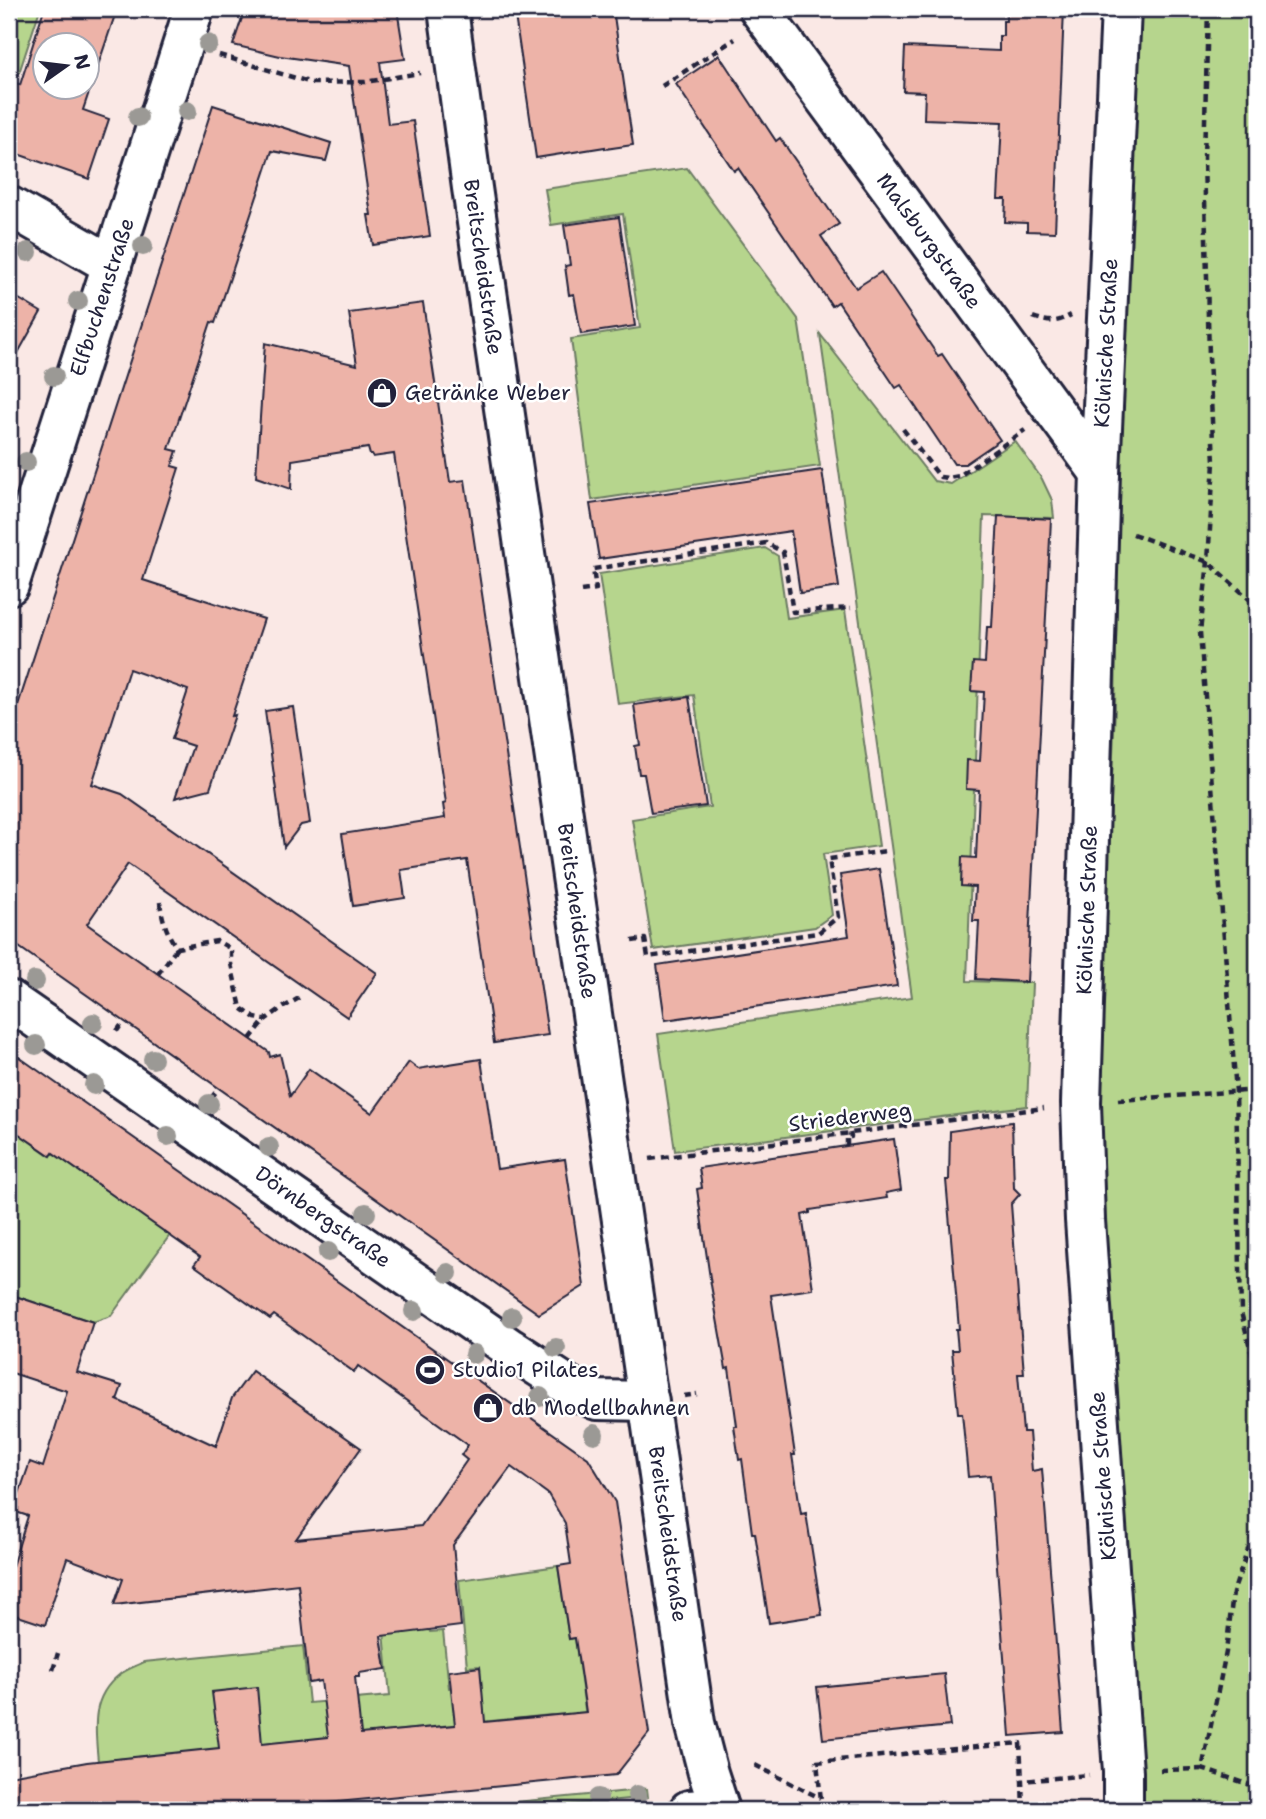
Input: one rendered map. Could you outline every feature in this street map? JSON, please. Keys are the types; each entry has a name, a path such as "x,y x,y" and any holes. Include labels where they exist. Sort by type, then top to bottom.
{"street":[{"name":"Elfbuchenstraße","path":"9,585 194,9"},
{"name":"Breitscheidstraße","path":"448,9 471,188 695,1723 710,1810"},
{"name":"Kölnische Straße","path":"1121,9 1100,473 1081,1103 1085,1220 1122,1759 1123,1810"},
{"name":"Malsburgstraße","path":"749,23 1100,473"},
{"path":"9,206 112,265"},
{"name":"Dörnbergstraße","path":"9,1000 573,1389 597,1399 649,1401"}],"path":[{"path":"1208,9 1204,158 1214,462 1208,562 1200,632 1236,1092 1241,1312 1257,1375"},
{"path":"662,86 749,23"},
{"path":"219,55 312,83 365,82 455,66"},
{"path":"903,429 940,477 949,478 959,476 1028,427"},
{"path":"1099,521 1208,562 1257,606"},
{"path":"581,591 596,589 593,569 766,543 783,552 793,612 851,608"},
{"path":"632,941 645,939 648,957 818,933 838,917 829,859 886,850"},
{"path":"160,902 162,916 177,948"},
{"path":"158,974 177,948 216,941 231,949 231,964 241,1008 255,1018 265,1020"},
{"path":"250,1039 265,1020 299,999"},
{"path":"1123,1099 1257,1090"},
{"name":"Striederweg","path":"663,1157 1040,1108"},
{"path":"847,1146 850,1133"},
{"path":"1202,1769 1226,1652 1233,1593 1257,1523"},
{"path":"53,1670 58,1653"},
{"path":"822,1810 817,1762 1020,1743 1023,1810"},
{"path":"754,1765 820,1799"},
{"path":"1175,1769 1202,1769 1257,1787"},
{"path":"1021,1781 1088,1775"}],"green space":[{"path":"9,9 40,9 19,73 9,67"},
{"path":"1136,9 1257,9 1257,1810 1136,1810 1127,1570 1098,1102 1115,708 1120,407"},
{"path":"687,168 798,319 820,466 592,500 571,339 640,328 623,214 551,225 545,189"},
{"path":"820,334 934,481 951,484 1015,441 1042,479 1052,500 1054,518 984,516 967,981 1032,983 1027,1106 675,1151 658,1034 912,997"},
{"path":"765,548 778,556 787,618 845,610 879,846 823,854 832,915 815,927 653,950 632,819 710,807 694,695 618,704 599,574"},
{"path":"9,1127 50,1156 53,1153 170,1235 111,1316 93,1322 9,1294"},
{"path":"558,1566 569,1639 575,1638 587,1723 551,1715 98,1761 96,1715 103,1694 119,1675 144,1662 303,1646 309,1703 390,1696 384,1632 428,1627 430,1632 443,1631 449,1688 481,1684 480,1666 467,1667 459,1580"},
{"path":"647,1789 648,1797 518,1810 432,1810 629,1791"}],"building":[{"path":"44,9 117,9 102,54 102,32 37,32"},
{"path":"245,9 397,9 405,59 380,62 388,124 413,121 430,236 373,245 349,66 280,56 233,45"},
{"path":"514,9 613,9 633,145 536,158"},
{"path":"1006,9 1064,9 1055,232 1027,231 1027,223 1005,222 1006,199 998,199 1002,122 924,119 925,92 903,91 905,47 999,51 999,36 1003,36"},
{"path":"32,47 32,102 86,102 83,110 109,119 89,179 9,151 9,79 20,85"},
{"path":"719,55 776,141 780,138 839,224 821,236 856,288 881,272 938,356 942,354 1000,440 965,464 954,464 901,385 896,388 838,302 832,306 738,168 734,171 676,84"},
{"path":"213,105 331,143 326,161 272,151 215,323 211,322 169,449 177,451 172,466 179,468 143,580 264,619 210,789 175,798 193,746 172,739 188,690 129,669 92,784 122,794 377,973 347,1017 128,864 87,924 269,1052 270,1057 280,1054 290,1096 309,1069 372,1113 409,1062 418,1069 481,1059 497,1169 565,1159 584,1286 539,1314 9,940 9,733"},
{"path":"619,217 635,326 581,334 574,294 569,295 565,266 570,265 564,225"},
{"path":"9,293 41,312 9,369"},
{"path":"423,303 450,482 465,480 548,1035 494,1043 467,860 401,870 405,898 353,906 342,834 445,818 443,804 446,803 394,454 373,457 368,448 292,460 291,489 256,477 265,343 357,365 349,313"},
{"path":"822,470 839,587 800,593 791,531 599,559 590,504"},
{"path":"998,516 1051,519 1027,982 976,979 979,921 973,921 975,887 961,886 962,857 976,858 979,790 966,789 967,760 980,761 984,692 971,691 973,662 985,663 987,627 992,627"},
{"path":"689,697 706,806 651,813 644,774 639,774 635,746 640,745 634,705"},
{"path":"293,707 310,823 301,825 284,847 265,711"},
{"path":"879,869 897,986 665,1020 657,965 849,936 840,875"},
{"path":"9,1050 588,1458 615,1502 649,1733 616,1775 255,1810 9,1810 9,1776 87,1762 219,1748 212,1692 257,1687 262,1744 328,1737 321,1681 309,1683 298,1584 114,1605 123,1579 67,1558 45,1625 9,1613 9,1576 28,1516 13,1511 30,1462 43,1467 67,1391 9,1372 9,1294 93,1322 77,1372 122,1386 117,1400 216,1446 232,1398 252,1371 361,1448 296,1539 421,1526 467,1460 461,1455 468,1445 358,1366 354,1372 274,1315 270,1319 194,1265 200,1257 53,1153 51,1156 9,1127","holes":["511,1467 548,1494 565,1523 571,1564 558,1566 569,1639 575,1638 586,1712 485,1722 480,1667 449,1671 455,1725 361,1734 355,1677 359,1677 359,1673 386,1669 381,1636 461,1626 453,1545"]},
{"path":"1012,1122 1014,1188 1020,1194 1011,1204 1024,1374 1018,1374 1023,1432 1029,1432 1032,1471 1042,1469 1063,1732 1010,1736 990,1475 968,1477 962,1413 958,1413 952,1350 958,1350 956,1329 959,1329 946,1180 949,1180 950,1131"},
{"path":"894,1139 901,1190 886,1193 887,1198 810,1210 810,1213 802,1215 813,1289 771,1295 801,1514 806,1513 822,1615 769,1623 755,1533 752,1533 742,1459 739,1460 729,1368 726,1369 711,1285 697,1189 702,1188 699,1168"},
{"path":"944,1674 950,1726 823,1739 817,1687"}],"place":[{"name":"Getränke Weber","path":"382,393"},
{"name":"Studio1 Pilates","path":"430,1370"},
{"name":"db Modellbahnen","path":"488,1408"}]}
